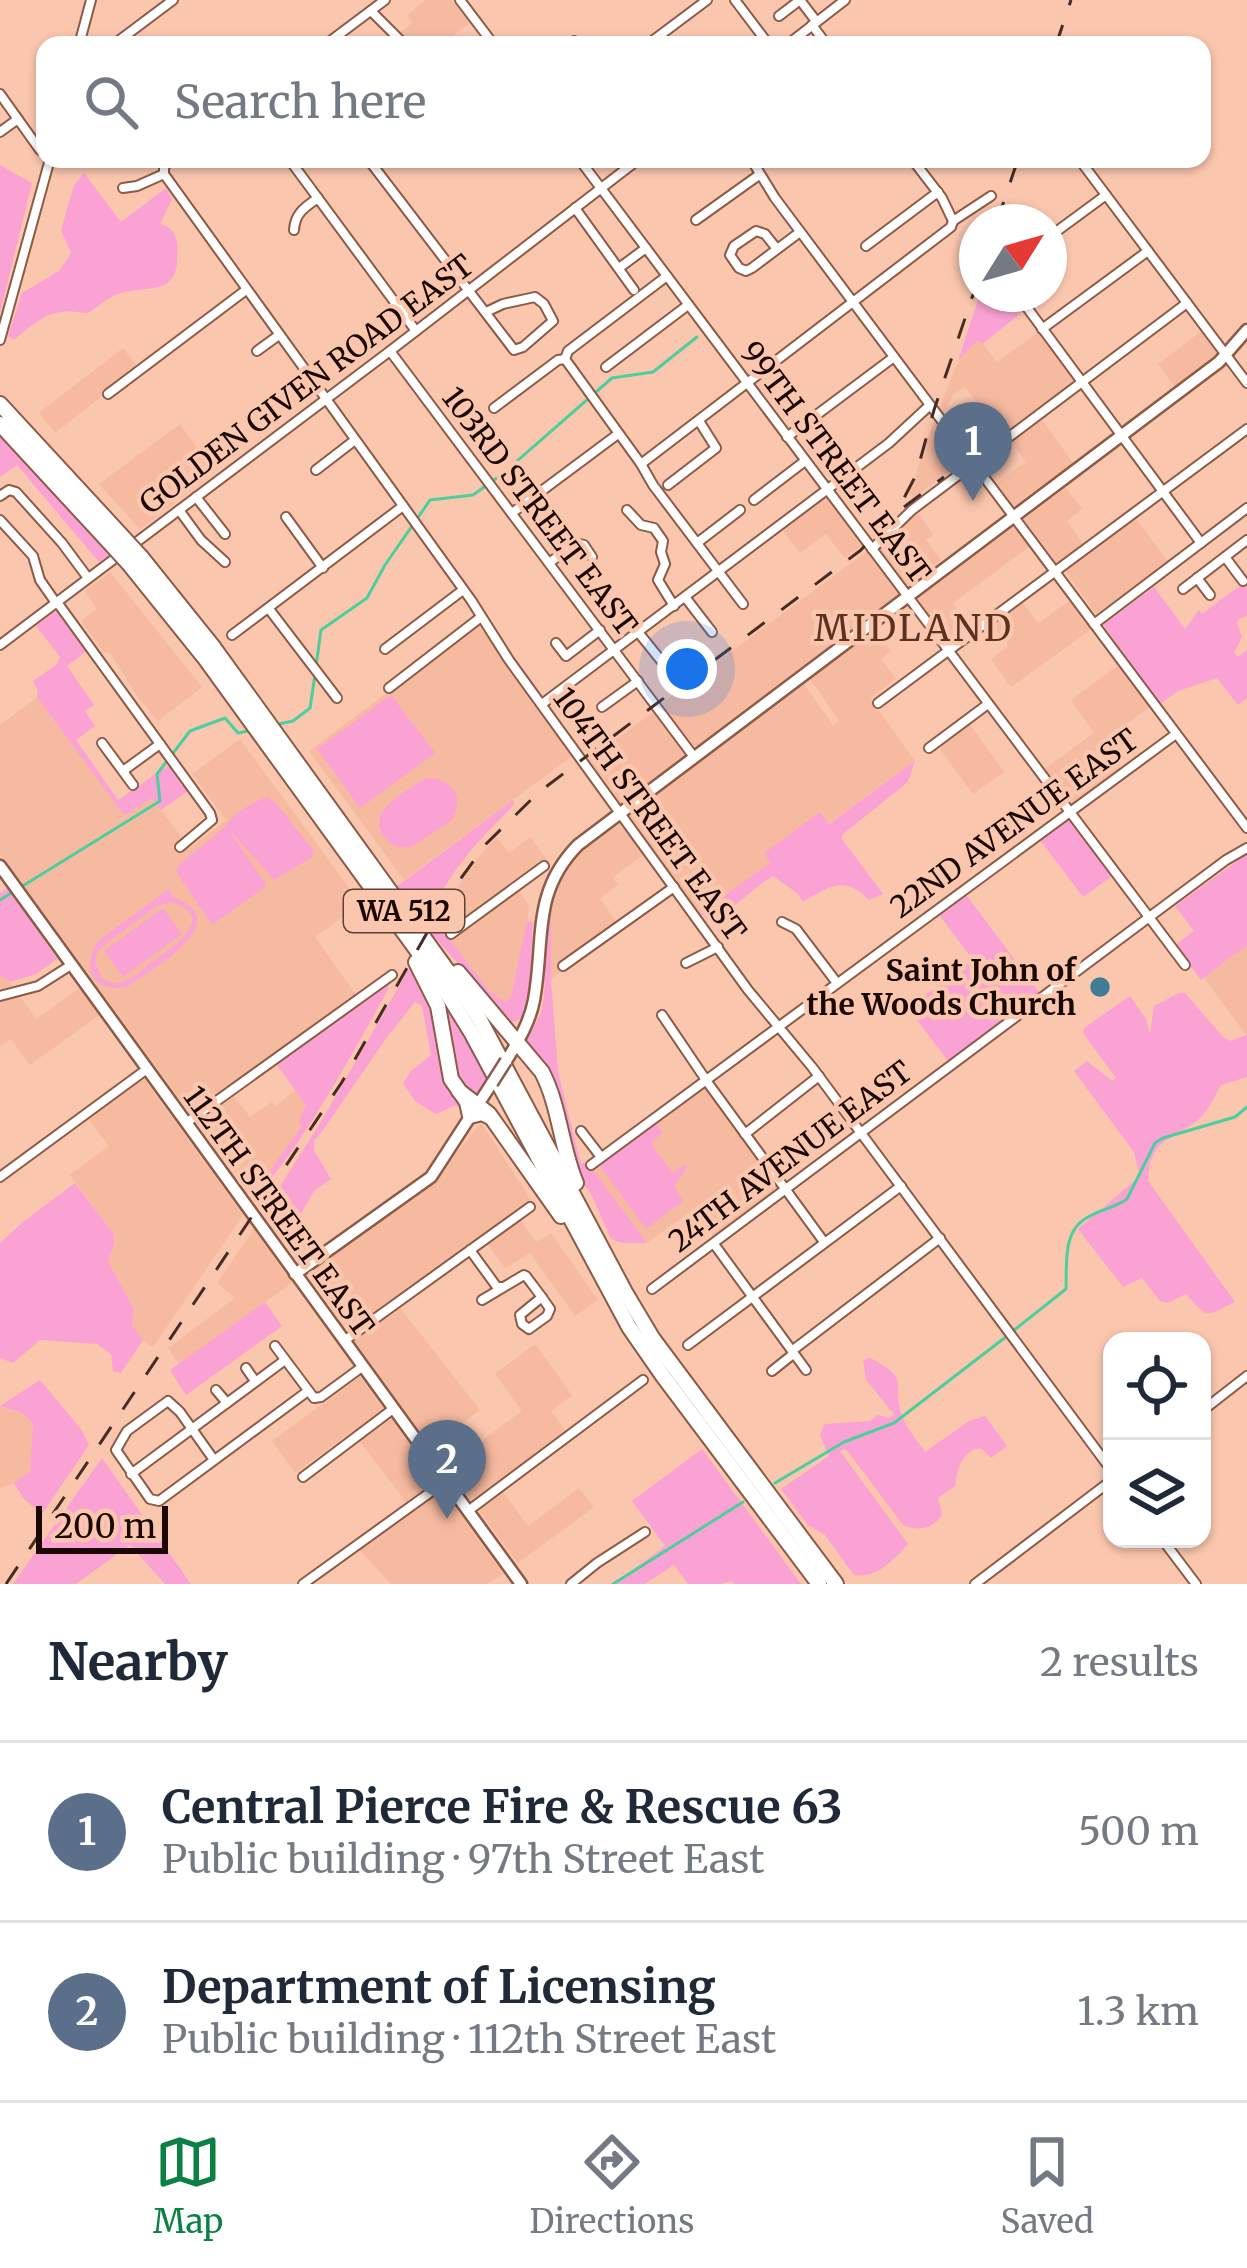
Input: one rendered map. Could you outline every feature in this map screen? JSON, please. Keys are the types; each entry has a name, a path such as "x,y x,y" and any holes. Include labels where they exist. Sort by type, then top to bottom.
{"highway":[{"name":"WA 512","path":"0,404 114,538"},
{"name":"WA 512","path":"0,424 136,561 480,1020 661,1351 836,1584"},
{"name":"WA 512","path":"351,848 471,1032 629,1327 819,1584"},
{"path":"351,848 535,1061 548,1083 567,1163 625,1292"},
{"path":"351,848 365,889 434,994 451,1078 474,1110 496,1123 562,1217 622,1324 649,1357"},
{"path":"500,1021 512,1029 527,1022"}],"main road":[{"path":"295,1274 423,1184 442,1163 527,1022 536,988 542,912 553,879 578,844 1122,436 1242,343 1247,330"},
{"name":"112TH STREET EAST","path":"0,866 521,1584"}],"street":[{"path":"81,36 91,0"},
{"path":"125,36 172,0"},
{"path":"338,35 385,0"},
{"path":"460,0 487,36"},
{"path":"659,36 707,0"},
{"path":"735,0 763,36"},
{"path":"779,16 800,0 822,36"},
{"path":"798,36 845,0"},
{"path":"371,10 396,36"},
{"path":"0,94 36,144"},
{"path":"0,132 18,119"},
{"path":"0,340 44,168"},
{"path":"123,188 164,174 164,168"},
{"path":"296,168 416,331"},
{"path":"375,168 514,350 554,321 535,297 486,312"},
{"name":"99TH STREET EAST","path":"586,168 1185,965"},
{"name":"GOLDEN GIVEN ROAD EAST","path":"0,644 625,168"},
{"path":"756,168 1247,828"},
{"path":"920,168 953,221"},
{"path":"1086,168 1247,383"},
{"name":"104TH STREET EAST","path":"164,174 541,705 1103,1463"},
{"path":"696,220 759,175"},
{"path":"866,246 938,192"},
{"path":"1067,223 1106,195"},
{"path":"641,464 991,196"},
{"path":"294,230 295,219 318,198"},
{"path":"574,208 634,290"},
{"path":"777,249 761,232 748,234 731,251 744,271 752,268 800,232"},
{"path":"619,268 646,248"},
{"path":"1042,328 1148,251"},
{"path":"565,359 568,351 667,276"},
{"path":"108,394 247,290"},
{"path":"872,550 899,520 1187,303"},
{"path":"606,367 688,305"},
{"path":"1030,312 1201,543"},
{"path":"257,351 279,334"},
{"name":"103RD STREET EAST","path":"390,351 694,757"},
{"path":"788,437 894,357"},
{"path":"494,408 565,359"},
{"path":"565,359 743,604"},
{"path":"541,705 828,490 930,405"},
{"path":"668,484 716,448 698,421"},
{"path":"878,703 1247,429"},
{"path":"512,513 618,434"},
{"path":"316,470 355,440"},
{"path":"754,500 806,461"},
{"path":"0,496 9,490 16,492 88,578"},
{"path":"196,497 225,534"},
{"path":"232,635 403,506"},
{"path":"1094,624 1247,508"},
{"path":"627,509 640,525 654,528 663,541 665,565 658,580 674,606"},
{"path":"179,510 226,562"},
{"path":"697,543 740,510"},
{"path":"286,517 322,568"},
{"path":"0,520 33,556 40,580 210,812 208,825 180,847"},
{"path":"1183,589 1247,541"},
{"path":"549,562 579,542 592,557"},
{"path":"1226,556 1243,581"},
{"path":"1197,578 1210,596"},
{"path":"385,650 463,590"},
{"path":"685,597 712,632"},
{"path":"269,609 337,698"},
{"path":"389,688 481,616"},
{"path":"556,644 566,656 600,630"},
{"path":"638,632 663,663"},
{"path":"602,707 638,681"},
{"path":"929,748 988,704"},
{"name":"22ND AVENUE EAST","path":"591,1165 1176,734"},
{"path":"102,743 133,785"},
{"path":"123,771 160,744"},
{"name":"24TH AVENUE EAST","path":"652,1289 1247,848"},
{"path":"451,934 541,868 553,879"},
{"path":"563,966 674,886"},
{"path":"782,922 796,928 836,982"},
{"path":"686,964 718,947"},
{"path":"0,996 38,986 71,965"},
{"path":"186,1123 392,975"},
{"path":"662,1015 824,1242"},
{"path":"0,1177 147,1070"},
{"path":"745,1134 819,1076"},
{"path":"580,1131 601,1157"},
{"path":"688,1345 901,1186"},
{"path":"344,1341 530,1207"},
{"path":"772,1371 940,1238"},
{"path":"714,1244 806,1370"},
{"path":"470,1250 501,1287"},
{"path":"482,1300 520,1275 526,1276 549,1307 549,1313 531,1328 519,1318 542,1298"},
{"path":"275,1346 312,1394 321,1397 362,1367"},
{"path":"131,1474 285,1360"},
{"path":"246,1368 255,1382"},
{"path":"1211,1404 1247,1376"},
{"path":"468,1511 643,1380"},
{"path":"217,1390 227,1403"},
{"path":"214,1460 168,1401 129,1428 116,1452 154,1501 159,1501 312,1394"},
{"path":"303,1477 393,1409"},
{"path":"304,1584 446,1481"},
{"path":"975,1584 1103,1482"},
{"path":"571,1584 645,1532"},
{"path":"1169,1548 1196,1584"}],"shaded area":[{"path":"426,0 452,0 470,23 453,36 404,36 401,32 412,23 407,15"},
{"path":"0,165 32,183 0,313"},
{"path":"84,173 121,222 166,188 172,199 160,224 176,240 174,276 159,287 112,297 87,313 47,316 14,340 8,336 22,293 59,271 71,253 61,230 74,185"},
{"path":"974,312 1022,312 982,344 978,340 958,361"},
{"path":"1203,330 1222,355 1176,389 1158,364"},
{"path":"1040,331 1079,383 1004,439 965,387 954,394 943,414 939,409 958,361 979,339 997,362"},
{"path":"123,348 138,368 55,433 39,413"},
{"path":"1042,420 1073,463 1012,507 996,484 1026,462 1012,442"},
{"path":"934,422 963,461 913,498 909,493"},
{"path":"180,424 215,473 140,529 99,484"},
{"path":"0,434 113,552 99,562 17,465 0,477"},
{"path":"1066,488 1082,509 1067,521 1083,544 1055,564 1023,520"},
{"path":"823,490 864,544 845,558 826,534 800,553 778,524"},
{"path":"918,513 933,534 926,540 941,560 905,587 877,549"},
{"path":"1135,517 1168,562 1096,614 1063,568"},
{"path":"1013,524 1030,546 953,603 970,627 950,643 915,597"},
{"path":"869,550 900,592 898,598 694,749 660,704"},
{"path":"110,572 202,687 158,721 81,621 97,609 85,591"},
{"path":"1243,583 1247,616 1237,623 1242,637 1234,653 1238,657 1247,650 1247,698 1238,705 1217,678 1178,691 1160,704 1103,625 1154,587 1185,629 1199,610 1202,614"},
{"path":"1020,599 1038,623 1072,599 1093,628 1011,687 991,659 1008,646 990,621"},
{"path":"54,612 88,650 67,666 94,705 85,711 95,726 76,740 118,800 169,765 188,791 161,810 152,798 124,815 37,697 33,681 60,657 36,626"},
{"path":"478,625 575,754 404,880 309,751"},
{"path":"875,629 891,651 881,659 896,679 870,698 915,761 828,824 764,854 771,863 699,915 629,815 631,810 803,683 833,725 839,721 809,677"},
{"path":"1119,665 1150,707 1102,742 1121,769 1069,806 1043,770 1094,733 1071,700"},
{"path":"391,695 435,753 360,808 317,749"},
{"path":"37,697 124,814 152,798 190,848 226,820 192,774 240,739 361,904 315,937 357,996 190,1113 0,854 0,725"},
{"path":"656,710 689,756 622,805 589,759"},
{"path":"968,722 1004,772 973,794 937,745"},
{"path":"915,761 908,782 842,835 883,894 869,900 844,885 803,902 773,876 711,924 701,913 770,863 764,853 820,812 829,824"},
{"path":"431,778 455,792 452,820 412,847 391,844 380,829 383,811 407,790"},
{"path":"268,797 313,850 312,857 274,880 229,830 265,887 212,925 177,873 178,866 238,813"},
{"path":"513,800 514,805 452,876 426,926 396,887"},
{"path":"1065,818 1112,876 1083,897 1038,837"},
{"path":"623,822 646,853 613,877 618,885 600,898 621,929 551,979 551,903 557,888 579,852"},
{"path":"496,837 509,853 530,837 548,861 516,886 529,906 511,998 505,1002 489,991 437,922 470,867"},
{"path":"1247,854 1247,945 1201,980 1175,945 1194,931 1175,906"},
{"path":"8,887 57,959 36,974 10,982 0,975 0,893"},
{"path":"169,889 197,918 184,944 128,986 106,986 93,976 91,959 99,940","holes":["170,902 185,908 192,923 170,949 123,982 111,983 101,977 95,962 104,945 157,906"]},
{"path":"964,892 1039,992 948,1061 908,1008 973,960 937,912"},
{"path":"551,903 558,1072 581,1164 592,1168 647,1243 611,1239 577,1175 526,1042 542,1008"},
{"path":"163,908 182,934 123,977 104,951"},
{"path":"527,921 533,922 529,998 523,1018 511,1023 430,932 437,922 489,991 505,1002 511,997"},
{"path":"1247,945 1247,1036 1204,978"},
{"path":"413,962 437,1020 444,1078 463,1108 454,1106 436,1114 415,1101 403,1083 431,1055 422,1006 415,1002 314,1141 314,1151 331,1179 314,1191 300,1215 321,1245 298,1258 265,1210"},
{"path":"425,970 490,1077 477,1094 459,1083"},
{"path":"0,975 36,1019 80,988 99,1015 30,1065 11,1039 0,1046"},
{"path":"386,984 389,988 303,1134 283,1163 251,1195 246,1190 258,1187 302,1126 299,1121 306,1105 277,1065"},
{"path":"1185,993 1223,1037 1231,1041 1247,1035 1247,1077 1221,1085 1203,1115 1158,1147 1148,1181 1235,1302 1212,1313 1203,1311 1186,1294 1168,1303 1160,1301 1142,1278 1123,1287 1078,1229 1140,1176 1134,1152 1074,1071 1087,1061 1112,1081 1116,1078 1084,1028 1130,996 1150,1034 1154,1006"},
{"path":"143,1078 243,1215 153,1347 132,1324 134,1310 108,1261 114,1234 70,1175 109,1146 87,1117"},
{"path":"705,1085 780,1188 713,1237 692,1210 647,1243 592,1168"},
{"path":"295,1090 306,1105 303,1125 258,1188 246,1190 199,1123 234,1096 250,1117 272,1102 276,1106"},
{"path":"481,1123 533,1203 394,1300 480,1410 431,1447 311,1281 310,1271 438,1175"},
{"path":"656,1124 663,1133 652,1146 673,1173 687,1167 674,1186 683,1201 646,1229 599,1165"},
{"path":"75,1183 114,1234 108,1261 134,1310 132,1325 143,1340 121,1373 113,1371 111,1354 97,1344 40,1340 13,1363 0,1358 0,1243"},
{"path":"519,1218 536,1242 551,1233 598,1300 575,1316 530,1253 505,1268 486,1242"},
{"path":"254,1229 292,1283 179,1364 168,1348 235,1298 217,1283"},
{"path":"265,1302 282,1326 186,1395 170,1370"},
{"path":"535,1344 572,1395 551,1411 567,1433 472,1503 446,1467 522,1411 495,1374"},
{"path":"869,1357 896,1377 902,1416 925,1452 969,1421 985,1416 1007,1446 991,1458 981,1448 965,1457 955,1486 938,1498 942,1514 930,1526 920,1528 903,1525 846,1449 840,1451 908,1544 884,1567 854,1575 825,1535 808,1525 781,1489 829,1456 820,1435 825,1424 894,1414 866,1380 863,1361"},
{"path":"360,1377 432,1475 431,1483 406,1502 352,1431 295,1473 272,1441"},
{"path":"40,1380 89,1445 42,1514 14,1483 30,1471 33,1423 22,1413 0,1406"},
{"path":"0,1407 22,1413 33,1423 30,1471 0,1488"},
{"path":"702,1449 801,1584 688,1584 674,1565 645,1584 614,1584 665,1546 632,1501"},
{"path":"102,1458 191,1584 165,1584 130,1545 76,1584 13,1584"},
{"path":"579,1488 594,1507 518,1563 477,1508 502,1490 528,1526"},
{"path":"443,1490 503,1574 487,1584 391,1584 358,1548"}],"waterway":[{"path":"316,666 321,630 367,598 430,500 473,495 612,378 653,372 697,337"},
{"path":"279,724 293,721 310,708 315,675"},
{"path":"0,900 160,801 157,774 190,731 225,718 238,733 252,730"},
{"path":"1013,1331 1066,1289 1068,1247 1075,1229 1090,1216 1127,1199 1155,1143 1235,1117 1247,1107"},
{"path":"775,1483 844,1442 894,1423 1007,1336"},
{"path":"613,1584 743,1502"}],"railway":[{"path":"1059,36 1071,0"},
{"path":"1003,204 1015,168"},
{"path":"6,1584 342,1082 448,896 486,844 539,792 861,550 903,500 916,475 967,312"},
{"path":"904,507 944,477"}],"place":[{"name":"Central Pierce Fire & Rescue 63","path":"973,501"},
{"name":"Saint John of the Woods Church","path":"1100,987"},
{"name":"Department of Licensing","path":"447,1519"}],"district":[{"name":"MIDLAND","path":"914,628"}]}
